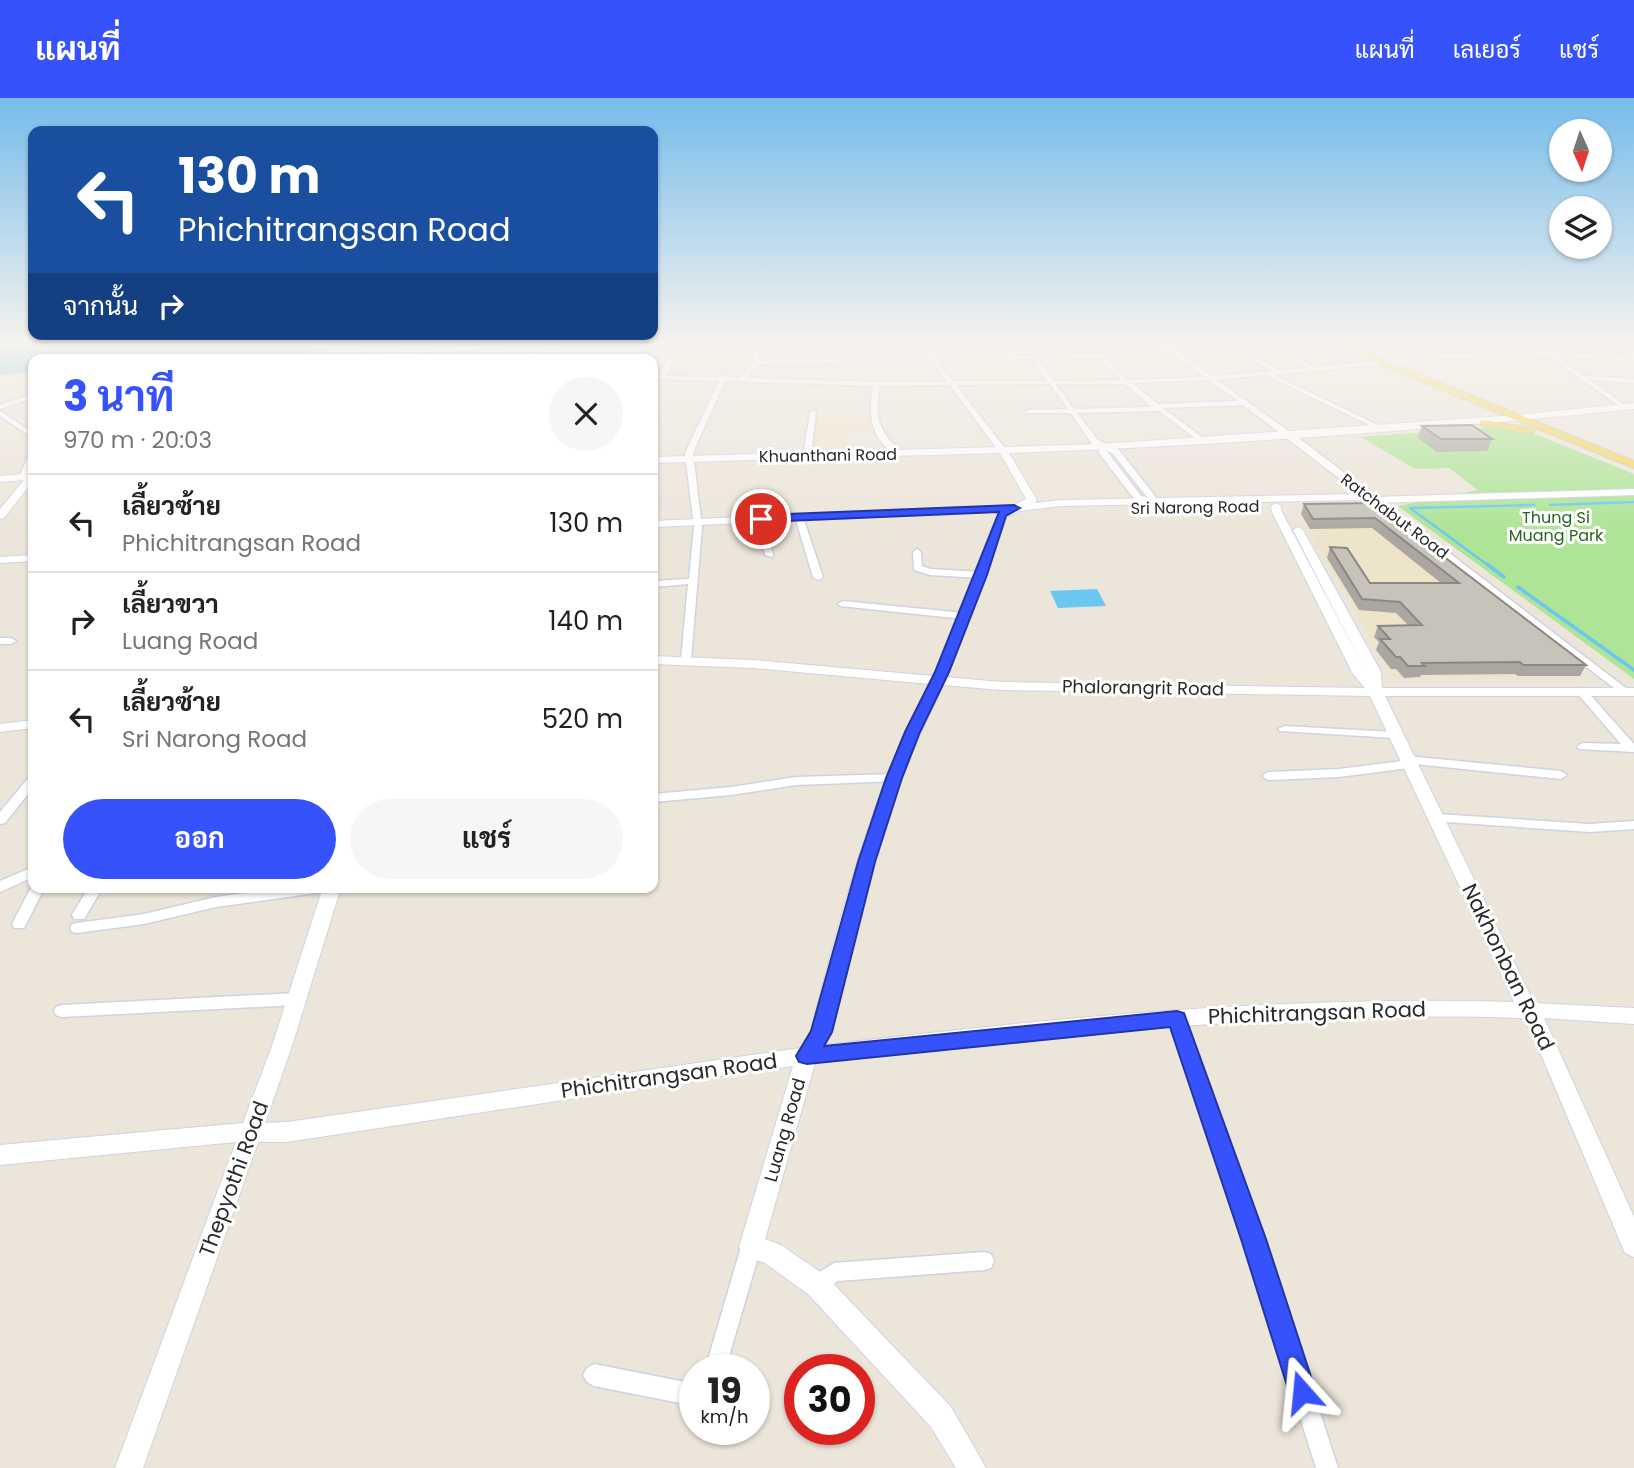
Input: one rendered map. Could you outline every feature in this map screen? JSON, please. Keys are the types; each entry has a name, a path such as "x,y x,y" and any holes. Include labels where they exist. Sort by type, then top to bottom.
{"main road":[{"path":"1489,407 1634,465"},
{"path":"1483,423 1551,432"}],"street":[{"path":"686,660 697,522 689,453 710,407"},
{"path":"873,407 872,417 879,435 898,454"},
{"path":"969,407 1003,451"},
{"path":"1071,407 1095,442 1116,452 1152,498 1149,504"},
{"path":"1027,412 1175,407"},
{"name":"Ratchabut Road","path":"1247,407 1630,692"},
{"path":"1336,407 1381,429 1483,423 1516,418"},
{"path":"1381,429 1629,407"},
{"path":"1157,408 1202,442"},
{"path":"807,456 813,412"},
{"path":"2,417 28,433"},
{"name":"Khuanthani Road","path":"658,460 1102,447 1381,429"},
{"name":"Luang Road","path":"720,1354 807,1056 821,1032 867,862 894,778 981,575 1002,515 1032,500 1012,462 1003,451"},
{"path":"0,479 28,477"},
{"path":"0,516 28,478"},
{"name":"Sri Narong Road","path":"658,524 1149,504 1274,502 1365,505 1374,500 1634,492"},
{"name":"Nakhonban Road","path":"1274,502 1277,512 1374,672 1375,691 1515,987 1541,1031 1634,1245"},
{"path":"799,517 818,578"},
{"path":"761,519 769,555"},
{"path":"917,552 917,568 930,572 981,575"},
{"path":"0,561 28,558"},
{"path":"658,584 693,580"},
{"path":"843,604 964,616"},
{"name":"Phalorangrit Road","path":"658,660 686,660 937,681 1057,687 1630,692"},
{"path":"1581,691 1632,748"},
{"path":"0,728 28,725"},
{"path":"1284,729 1395,735"},
{"path":"1583,747 1632,748"},
{"path":"1268,776 1339,773 1408,762 1561,775"},
{"path":"658,798 731,791 796,781 894,778"},
{"path":"0,820 28,786"},
{"path":"1437,818 1590,828 1634,825"},
{"path":"0,887 28,874"},
{"path":"19,924 35,893"},
{"path":"93,893 78,921 144,919 236,899 288,893"},
{"name":"Thepyothi Road","path":"129,1468 251,1133 330,893"},
{"path":"62,1011 297,999"},
{"name":"Phichitrangsan Road","path":"0,1155 219,1133 299,1130 807,1056 1177,1019 1317,1010 1528,1009 1634,1016"},
{"path":"1177,1019 1254,1239 1327,1468"},
{"path":"751,1247 772,1252 817,1285 941,1417 972,1468"},
{"path":"817,1285 834,1272 984,1261"},
{"path":"594,1375 679,1392"}],"shaded area":[{"path":"814,416 870,418 871,429 845,430 850,452 810,452"},
{"path":"1373,511 1583,677 1392,677 1301,515"}],"green space":[{"name":"Thung Si Muang Park","path":"1490,427 1535,434 1634,474 1634,679 1398,506 1478,490 1449,468 1415,469 1361,437"}],"water":[{"path":"1097,589 1106,606 1058,608 1050,591"}],"building":[{"path":"1472,425 1492,439 1441,439 1422,426"},
{"path":"1379,503 1413,533 1586,665 1523,665 1520,662 1422,663 1425,666 1408,666 1400,657 1396,657 1380,639 1390,639 1378,626 1422,625 1400,602 1362,599 1330,547 1347,548 1370,583 1459,583 1375,518 1313,519 1304,504"}],"waterway":[{"path":"1550,505 1634,502"},
{"path":"1489,566 1410,508 1534,505"},
{"path":"1487,564 1504,577"},
{"path":"1518,587 1634,670"}],"route":[{"path":"761,519 1014,508 1002,515 942,672 912,732 894,778 867,862 821,1032 807,1056 1177,1019 1254,1239 1302,1392"}]}
